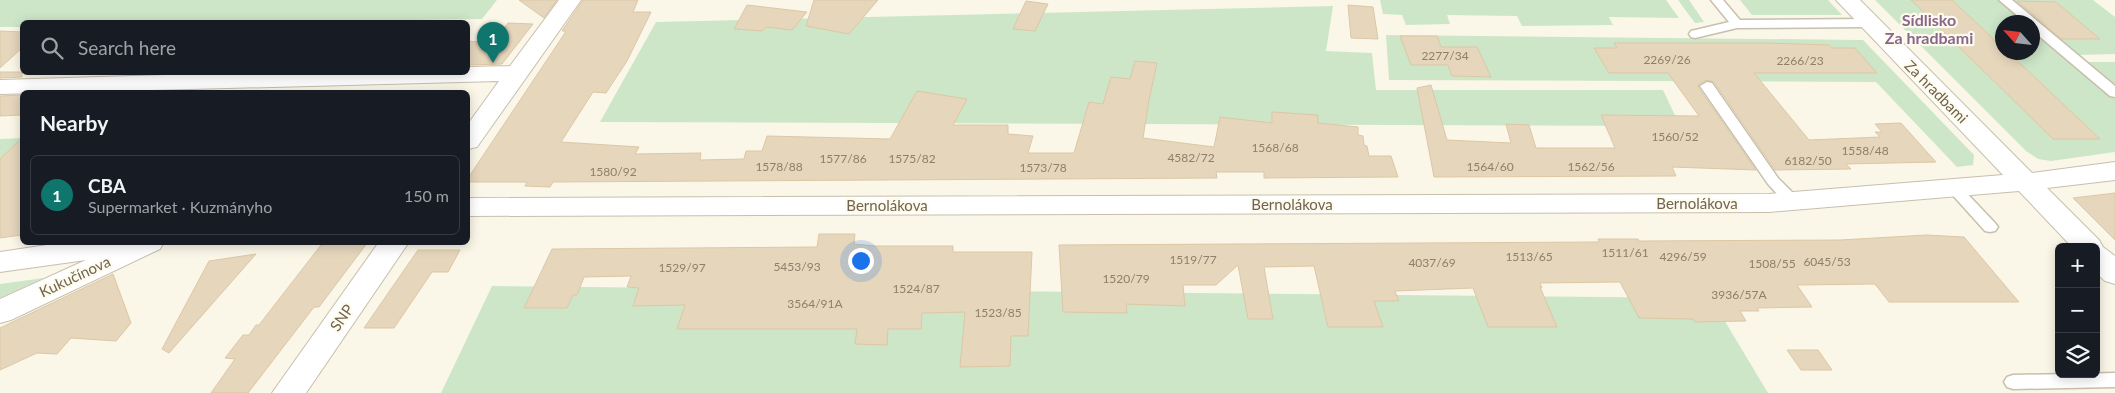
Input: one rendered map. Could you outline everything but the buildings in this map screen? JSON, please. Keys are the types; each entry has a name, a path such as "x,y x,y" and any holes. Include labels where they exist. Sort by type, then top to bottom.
{"street":[{"path":"470,138 570,0"},
{"name":"Za hradbami","path":"1847,0 2085,243"},
{"path":"470,74 516,73"},
{"path":"0,87 442,75"},
{"name":"Bernolákova","path":"470,208 1749,203 2027,182 2115,171"},
{"path":"0,262 116,245"},
{"name":"Kukučínova","path":"0,312 144,245"},
{"name":"SNP","path":"288,393 393,245"},
{"path":"2100,258 2115,274"}],"lane":[{"path":"1717,0 1737,24"},
{"path":"2005,0 2023,15"},
{"path":"1695,34 1737,24 1868,23"},
{"path":"2040,30 2115,92"},
{"path":"1708,86 1773,181 1792,201"},
{"path":"1954,188 1990,227"},
{"path":"2013,382 2115,380"}],"green space":[{"path":"0,0 497,0 482,19 20,20 20,27 0,27"},
{"path":"1380,0 1666,0 1679,18 1609,17 1613,25 1522,26 1517,16 1447,15 1450,24 1406,25 1402,15 1383,14"},
{"path":"1678,0 1689,0 1704,22 1695,23"},
{"path":"1740,0 1828,0 1842,15 1752,15"},
{"path":"1875,0 2001,0 2019,15 1995,15 1995,60 2040,60 2040,34 2115,99 2115,152 2051,161 2038,159 2026,151"},
{"path":"2013,0 2093,0 2115,17 2115,54 2077,55 2040,23 2040,15 2030,15"},
{"path":"1333,6 1326,51 1372,53 1376,90 1663,90 1680,126 600,122 656,22"},
{"path":"1386,35 1863,40 1974,155 1973,165 1957,167 1876,82 1389,80"},
{"path":"2085,62 2115,62 2115,88"},
{"path":"20,138 20,185 0,188 0,139"},
{"path":"44,278 0,298 0,284"},
{"path":"492,286 1711,298 1768,393 441,393"}],"place":[{"name":"CBA","path":"493,63"}],"district":[{"name":"Sídlisko Za hradbami","path":"1929,29"}]}
